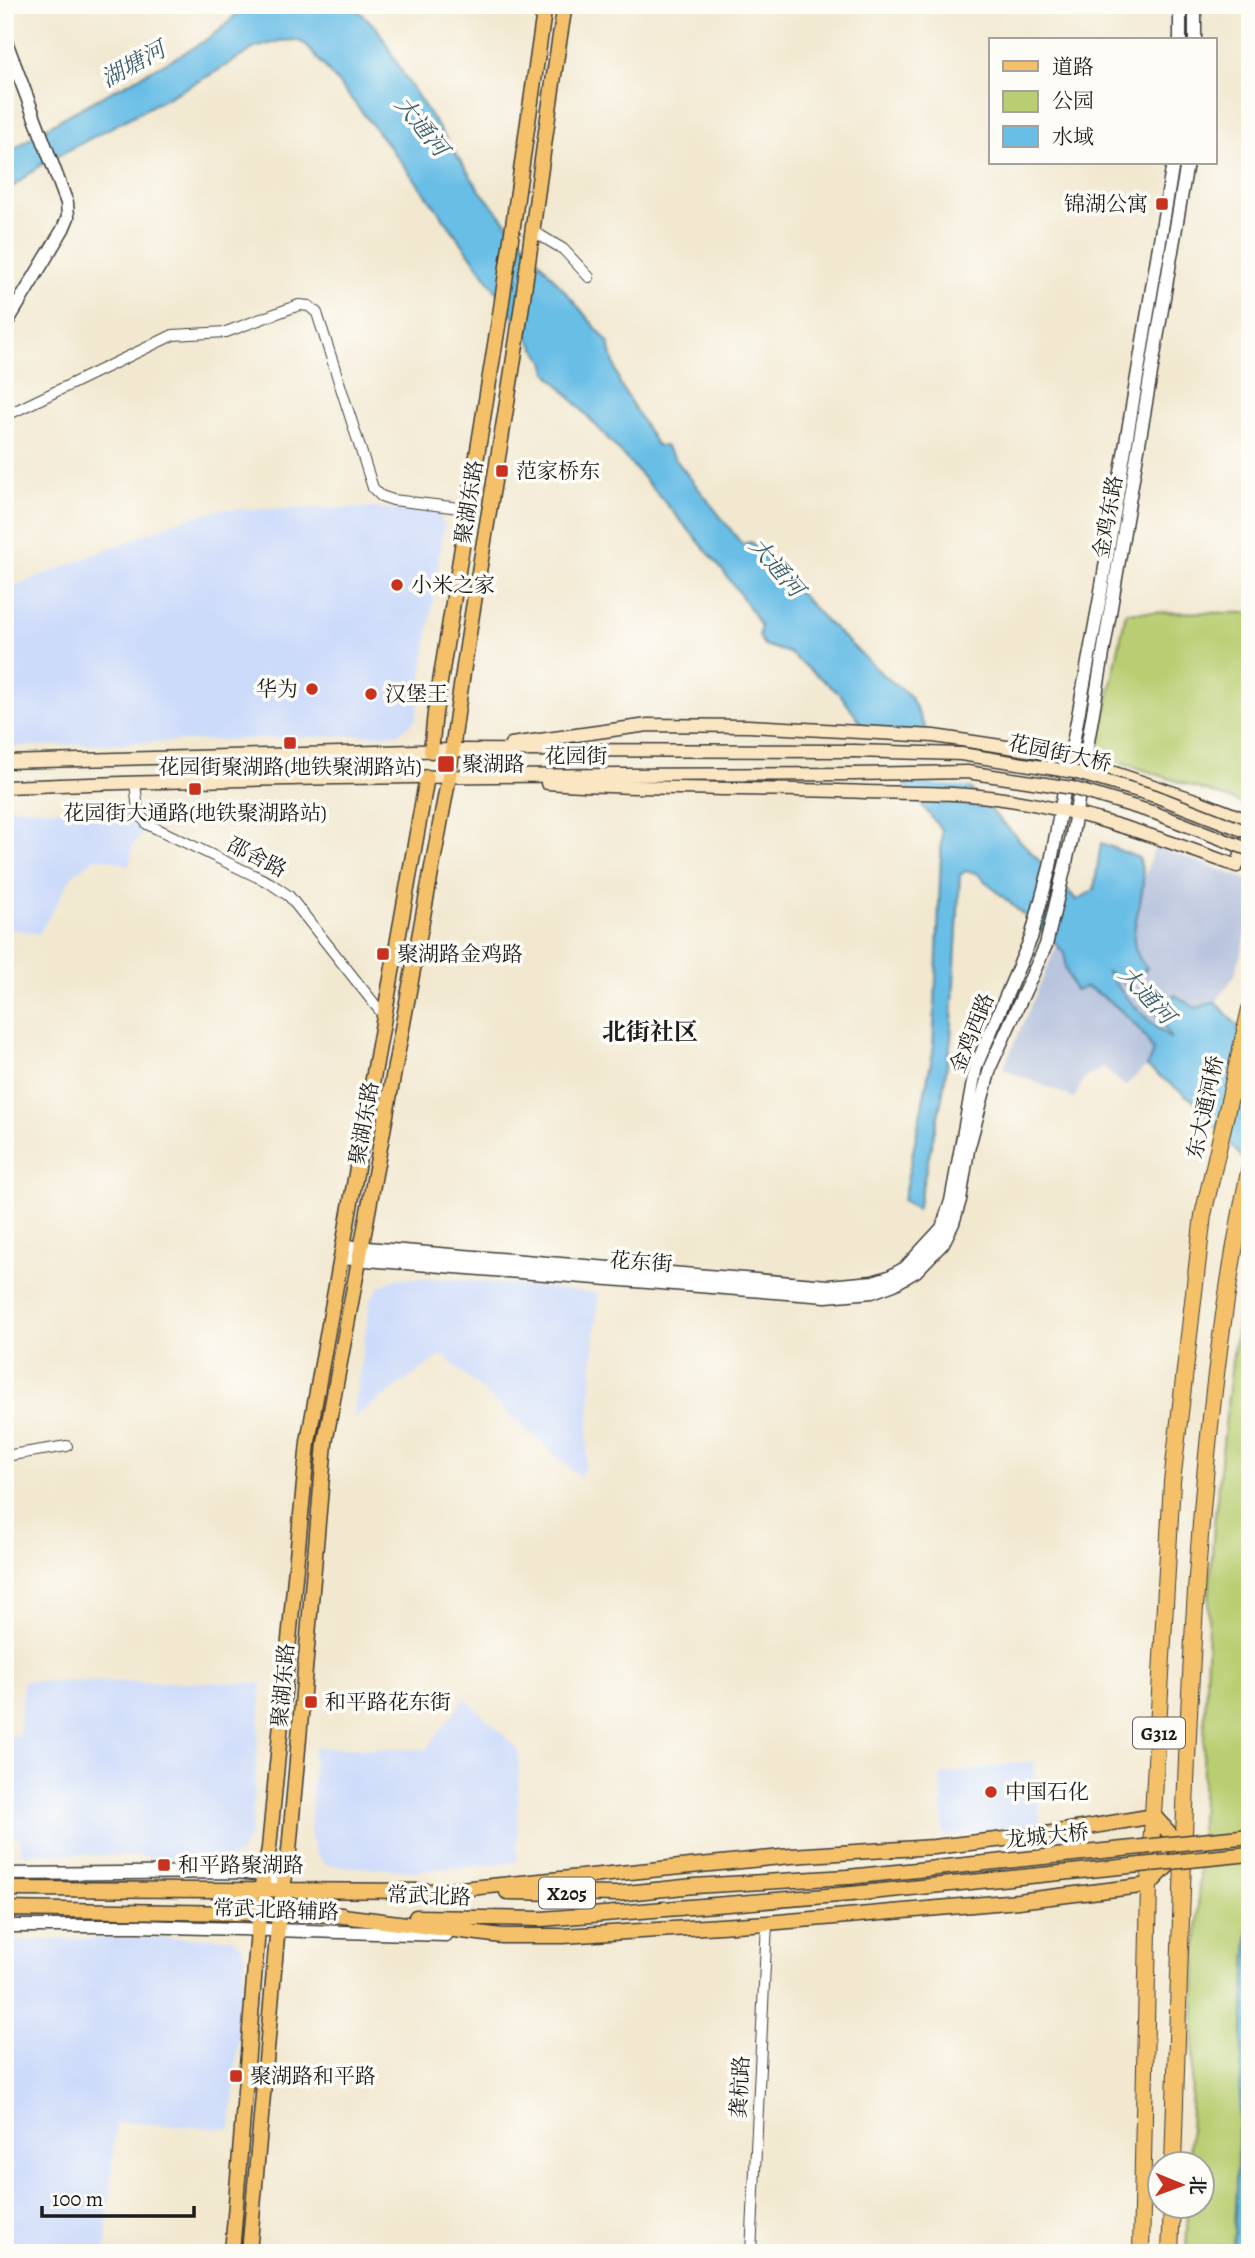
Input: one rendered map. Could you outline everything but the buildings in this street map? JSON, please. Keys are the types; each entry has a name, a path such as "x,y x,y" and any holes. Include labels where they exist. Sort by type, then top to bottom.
{"highway":[{"name":"东大通河桥","path":"1154,1816 1172,1482 1203,1215 1250,1009"},
{"name":"G312","path":"1173,2150 1193,1630 1203,1485 1233,1249 1250,1167"},
{"name":"G312","path":"1141,2253 1149,1885 1154,1816"},
{"path":"1170,2253 1171,2220"}],"main road":[{"name":"聚湖东路","path":"232,2253 261,1890 269,1848 308,1442 427,777 501,308 545,5"},
{"name":"聚湖东路","path":"249,2253 325,1443 449,776 456,710 520,324 565,5"},
{"path":"452,750 648,725 850,730 934,736 1070,758 1250,821"},
{"name":"花园街","path":"5,762 452,750 853,751"},
{"name":"花园街大桥","path":"853,751 961,754 1074,772 1155,796 1250,832"},
{"name":"花园街大桥","path":"854,774 967,772 1072,788 1155,813 1250,850"},
{"name":"花园街","path":"5,787 449,776 854,774"},
{"path":"449,776 629,788 710,787 999,798 1076,812 1237,866 1250,832"},
{"path":"335,1915 502,1936 563,1936 767,1923 1018,1901 1149,1885 1184,1849 1154,1816 1040,1835 933,1847 791,1856 440,1891"},
{"name":"龙城大桥","path":"848,1877 1250,1836"},
{"name":"龙城大桥","path":"851,1894 1250,1854"},
{"name":"常武北路","path":"5,1889 616,1894 694,1886 848,1877"},
{"name":"常武北路","path":"5,1909 542,1919 851,1894"}],"street":[{"path":"1180,5 1180,38"},
{"path":"1195,5 1195,38"},
{"path":"5,39 67,203 68,216 63,229 5,326"},
{"name":"金鸡东路","path":"1050,867 1101,591 1173,164"},
{"name":"金鸡东路","path":"1063,877 1187,164"},
{"path":"531,236 563,249 589,276"},
{"path":"5,416 173,335 226,332 299,305 309,306 317,313 373,488 381,496 393,500 468,509"},
{"name":"邵舍路","path":"135,782 138,812 147,824 270,883 289,896 384,1016"},
{"name":"金鸡西路","path":"925,1256 942,1228 951,1201 976,1066 1031,938 1050,867"},
{"name":"金鸡西路","path":"925,1256 943,1243 953,1223 984,1083 1046,945 1063,877"},
{"name":"花东街","path":"342,1252 826,1296 872,1292 894,1284 916,1271 925,1256"},
{"path":"5,1456 66,1446"},
{"name":"常武北路辅路","path":"5,1874 238,1872 264,1875 284,1891"},
{"name":"常武北路辅路","path":"5,1926 138,1926 502,1936 542,1919"},
{"name":"龚杭路","path":"751,2253 767,1923"}],"shaded area":[{"path":"375,508 437,512 444,524 416,720 398,734 5,747 5,590 178,521 222,509"},
{"path":"5,807 127,813 145,831 132,846 130,865 97,857 73,875 39,934 5,928"},
{"path":"1155,846 1250,881 1250,920 1235,975 1216,1002 1125,1086 1103,1067 1084,1079 1074,1098 1003,1069 1077,900 1144,878"},
{"path":"399,1278 450,1279 598,1293 586,1464 580,1477 442,1355 353,1418 370,1301 380,1286"},
{"path":"23,1681 262,1683 251,1833 240,1854 227,1859 21,1853 20,1838 5,1838 5,1736 19,1736"},
{"path":"465,1698 519,1750 517,1862 417,1871 327,1865 316,1854 310,1835 314,1747 426,1750"},
{"path":"1033,1761 1041,1826 944,1837 940,1775"},
{"path":"231,1938 242,1946 245,1956 231,2129 116,2122 105,2253 5,2253 5,1941"}],"green space":[{"path":"1126,612 1250,613 1250,806 1097,754"},
{"path":"1250,1233 1250,1886 1233,2253 1186,2253 1187,2220 1216,2220 1216,2150 1189,2150 1209,1598 1214,1524"}],"water":[{"name":"大通河","path":"243,5 352,5 377,28 405,77 481,192 608,342 620,384 657,446 665,446 742,544 751,542 824,619 882,674 910,696 938,755 1077,900 1094,890 1101,843 1139,858 1143,879 1134,937 1139,958 1147,968 1128,986 1106,971 1136,1008 1171,1039 1157,1013 1175,995 1196,1008 1216,1002 1250,1040 1250,1167 1195,1102 1147,1067 1153,1051 1133,1023 1115,1005 1086,987 1075,991 1065,968 1065,954 976,873 966,871 960,875 951,1039 942,1098 917,1210 903,1201 933,1052 942,830 903,782 840,694 789,653 764,645 759,637 761,627 723,571 547,372 544,361 429,199 369,120 305,44 296,40 280,41 255,48 212,74 42,164 5,193 5,156 57,122 200,44 224,26"},
{"path":"1250,1887 1250,2253 1233,2253"}],"pier":[{"path":"861,730 933,735 941,753 975,788 898,781"}],"place":[{"name":"锦湖公寓","path":"1162,204"},
{"name":"范家桥东","path":"502,471"},
{"name":"小米之家","path":"397,585"},
{"name":"华为","path":"312,689"},
{"name":"汉堡王","path":"371,694"},
{"name":"花园街聚湖路(地铁聚湖路站)","path":"290,743"},
{"name":"聚湖路","path":"446,764"},
{"name":"花园街大通路(地铁聚湖路站)","path":"195,789"},
{"name":"聚湖路金鸡路","path":"383,954"},
{"name":"和平路花东街","path":"311,1702"},
{"name":"中国石化","path":"991,1792"},
{"name":"和平路聚湖路","path":"164,1865"},
{"name":"聚湖路和平路","path":"236,2076"}],"district":[{"name":"北街社区","path":"650,1032"}],"water label":[{"name":"湖塘河","path":"133,64"}]}
